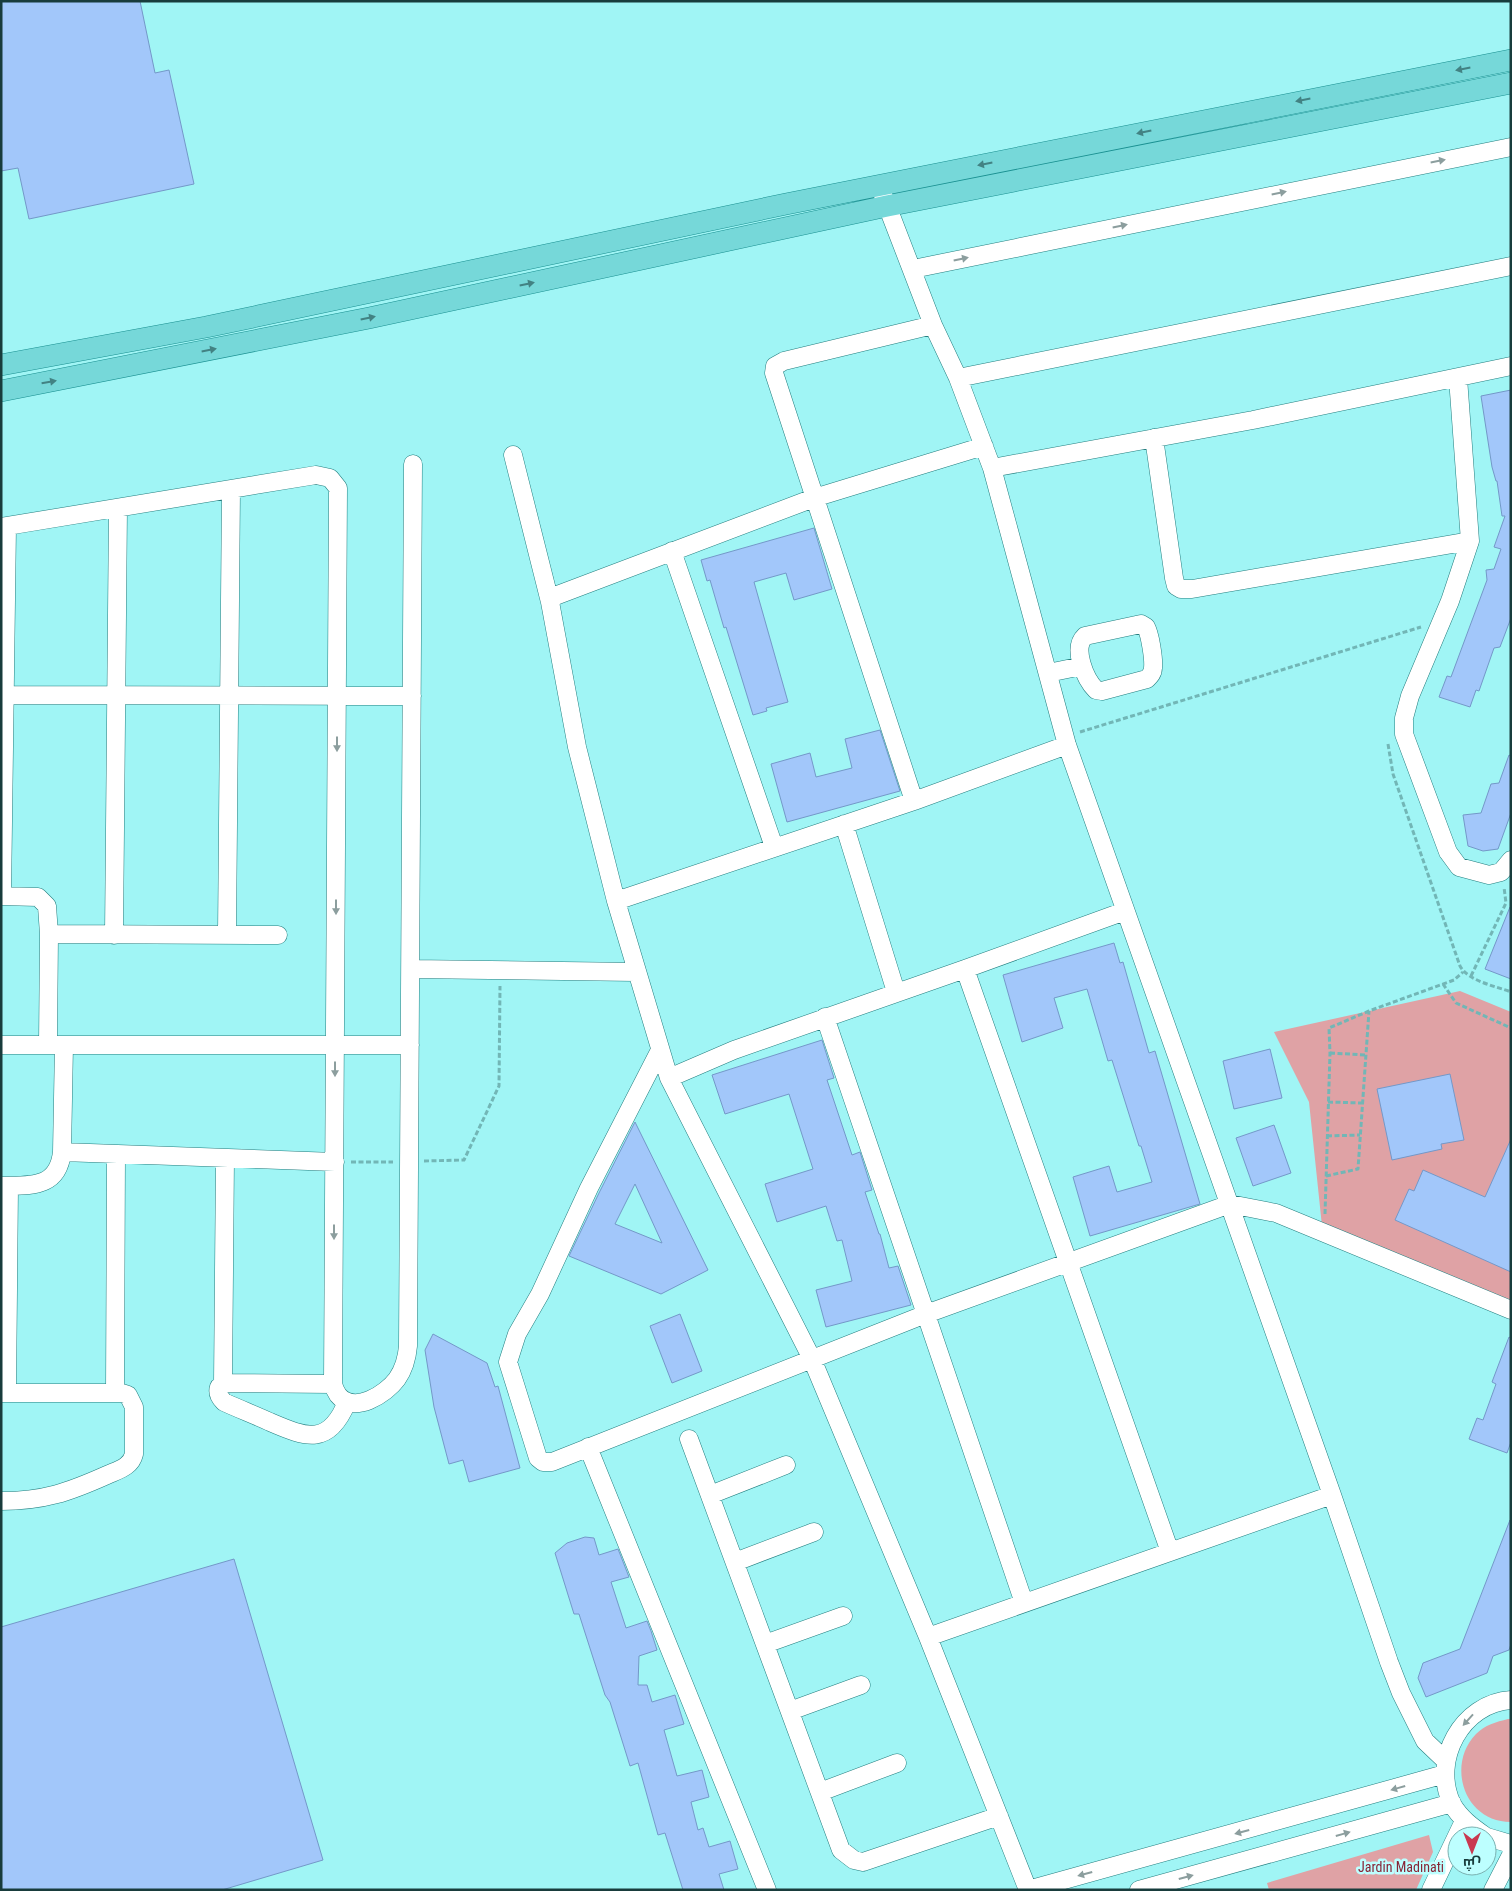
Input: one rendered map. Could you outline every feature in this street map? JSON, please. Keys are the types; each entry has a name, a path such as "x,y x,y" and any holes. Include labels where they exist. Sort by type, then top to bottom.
{"main road":[{"path":"2,362 206,327 880,185 1511,60"},
{"path":"6,390 351,322 886,206 1511,83"}],"street":[{"path":"913,269 1511,147"},
{"path":"880,185 886,206 913,269 933,324 958,378 992,468 1066,741 1401,1693 1425,1741 1445,1767 1452,1803 1464,1821 1471,1826"},
{"path":"958,378 1511,266"},
{"path":"914,801 774,373 775,366 784,361 933,324"},
{"path":"2,362 6,390"},
{"path":"992,468 1253,420 1511,366"},
{"path":"1458,378 1470,540 1461,571 1410,696 1404,718 1404,734 1448,852 1455,864 1464,870 1489,875 1506,866"},
{"path":"1154,438 1174,578 1176,586 1181,589 1192,589 1470,540"},
{"path":"550,602 555,596 814,498 984,446"},
{"path":"513,455 550,602 577,747 616,901 669,1078 812,1359 928,1637 1028,1890 1445,1767"},
{"path":"1,1501 29,1500 74,1490 130,1464 134,1454 134,1407 128,1396 115,1394 4,1393 5,1186 37,1184 45,1181 58,1169 62,1152 47,906 44,900 38,897 1,896 4,526 316,474 330,478 338,488 333,1384 338,1395 348,1402 358,1403 380,1395 397,1379 407,1358 410,1161 413,464"},
{"path":"227,935 231,489"},
{"path":"114,935 118,508"},
{"path":"672,551 774,847"},
{"path":"1141,624 1148,629 1153,668 1151,675 1147,679 1102,691 1096,690 1082,666 1080,643 1086,636 1141,624"},
{"path":"1048,673 1082,666"},
{"path":"3,695 412,696"},
{"path":"616,901 914,801 1066,741"},
{"path":"844,824 896,992"},
{"path":"669,1078 734,1050 1126,910"},
{"path":"49,934 278,935"},
{"path":"411,969 636,972"},
{"path":"965,969 1170,1552"},
{"path":"825,1017 1024,1603"},
{"path":"1,1045 410,1045"},
{"path":"660,1050 589,1188 540,1294 517,1334 508,1362 538,1458 544,1462 552,1462 926,1314 1069,1264 1230,1204 1276,1212 1511,1310"},
{"path":"62,1152 335,1162"},
{"path":"115,1394 116,1154"},
{"path":"223,1384 225,1158"},
{"path":"333,1384 223,1384 217,1391 224,1402 296,1433 309,1435 322,1433 333,1426 348,1402"},
{"path":"689,1439 842,1850 847,1856 863,1862 999,1816"},
{"path":"588,1447 767,1890"},
{"path":"710,1495 786,1465"},
{"path":"928,1637 1332,1494"},
{"path":"735,1562 814,1532"},
{"path":"765,1644 843,1616"},
{"path":"790,1711 861,1685"},
{"path":"1445,1767 1455,1734 1474,1712 1500,1700 1511,1700"},
{"path":"820,1792 898,1764"},
{"path":"1139,1890 1452,1803"},
{"path":"1431,1890 1464,1821"},
{"path":"1497,1840 1511,1844"},
{"path":"1493,1890 1511,1855"}],"path":[{"path":"1066,741 1441,621"},
{"path":"1471,976 1506,903 1506,866"},
{"path":"335,1162 464,1160 499,1086 501,971"},
{"path":"1324,1232 1330,1053 1329,1028 1369,1011 1454,980 1463,972"},
{"path":"1443,984 1456,1003 1511,1028"},
{"path":"1326,1176 1358,1169 1369,1011"},
{"path":"1330,1053 1366,1055"},
{"path":"1328,1102 1362,1103"},
{"path":"1327,1136 1360,1135"}],"green space":[{"path":"1460,991 1511,1012 1511,1308 1322,1226 1309,1102 1274,1032"},
{"path":"1511,1719 1511,1822 1495,1819 1481,1813 1471,1802 1461,1775 1462,1761 1467,1747 1476,1734 1487,1726"},
{"name":"Jardin Madinati","path":"1429,1835 1433,1852 1416,1890 1269,1890 1267,1883"}],"building":[{"path":"1,1 140,1 155,73 169,70 194,184 29,219 18,168 1,171"},
{"path":"1511,390 1511,618 1500,647 1494,648 1479,691 1476,690 1470,707 1439,697 1447,676 1451,677 1487,580 1486,570 1494,569 1501,549 1494,547 1505,516 1502,516 1497,481 1492,467 1481,396"},
{"path":"814,528 832,589 794,600 786,573 754,582 788,702 766,708 767,711 753,715 726,627 724,628 710,580 707,581 701,560"},
{"path":"880,730 900,791 787,822 771,764 810,753 816,777 852,768 845,739"},
{"path":"1509,755 1511,756 1511,813 1498,849 1483,851 1468,846 1463,815 1481,813 1491,784 1499,783"},
{"path":"1511,907 1511,979 1485,969"},
{"path":"1114,943 1120,963 1123,962 1149,1053 1155,1051 1200,1204 1090,1236 1073,1177 1109,1166 1117,1192 1152,1182 1141,1146 1139,1146 1112,1060 1108,1061 1087,989 1054,998 1063,1028 1022,1042 1003,975"},
{"path":"822,1040 834,1078 827,1080 852,1155 860,1152 872,1190 865,1192 880,1234 889,1268 898,1266 911,1305 826,1327 816,1290 852,1281 842,1240 837,1241 826,1206 777,1222 765,1184 813,1169 789,1094 725,1114 712,1075"},
{"path":"1270,1049 1282,1098 1234,1109 1223,1061"},
{"path":"1450,1074 1464,1140 1441,1144 1442,1149 1392,1160 1377,1089"},
{"path":"635,1122 708,1270 661,1294 569,1256","holes":["635,1184 662,1243 615,1224"]},
{"path":"1274,1125 1291,1173 1253,1186 1236,1138"},
{"path":"1511,1139 1511,1272 1395,1220 1409,1189 1414,1191 1423,1170 1485,1197"},
{"path":"680,1314 702,1371 672,1383 650,1326"},
{"path":"433,1334 487,1363 495,1387 498,1386 520,1468 469,1482 463,1460 449,1464 434,1407 425,1350"},
{"path":"1509,1337 1511,1338 1511,1442 1507,1453 1469,1439 1477,1418 1483,1420 1496,1384 1492,1382"},
{"path":"1510,1520 1511,1644 1509,1650 1493,1656 1487,1673 1426,1697 1418,1678 1423,1663 1460,1649"},
{"path":"585,1537 594,1538 599,1555 618,1549 629,1577 611,1582 626,1628 647,1621 651,1631 657,1650 639,1656 638,1685 647,1685 652,1702 675,1695 684,1724 664,1730 677,1776 702,1770 709,1797 691,1802 698,1830 703,1828 709,1847 730,1841 738,1869 719,1874 724,1890 683,1890 665,1833 658,1835 638,1763 630,1766 610,1702 605,1695 579,1614 574,1614 555,1553 567,1543"},
{"path":"234,1559 323,1860 222,1890 1,1890 1,1627"}]}
